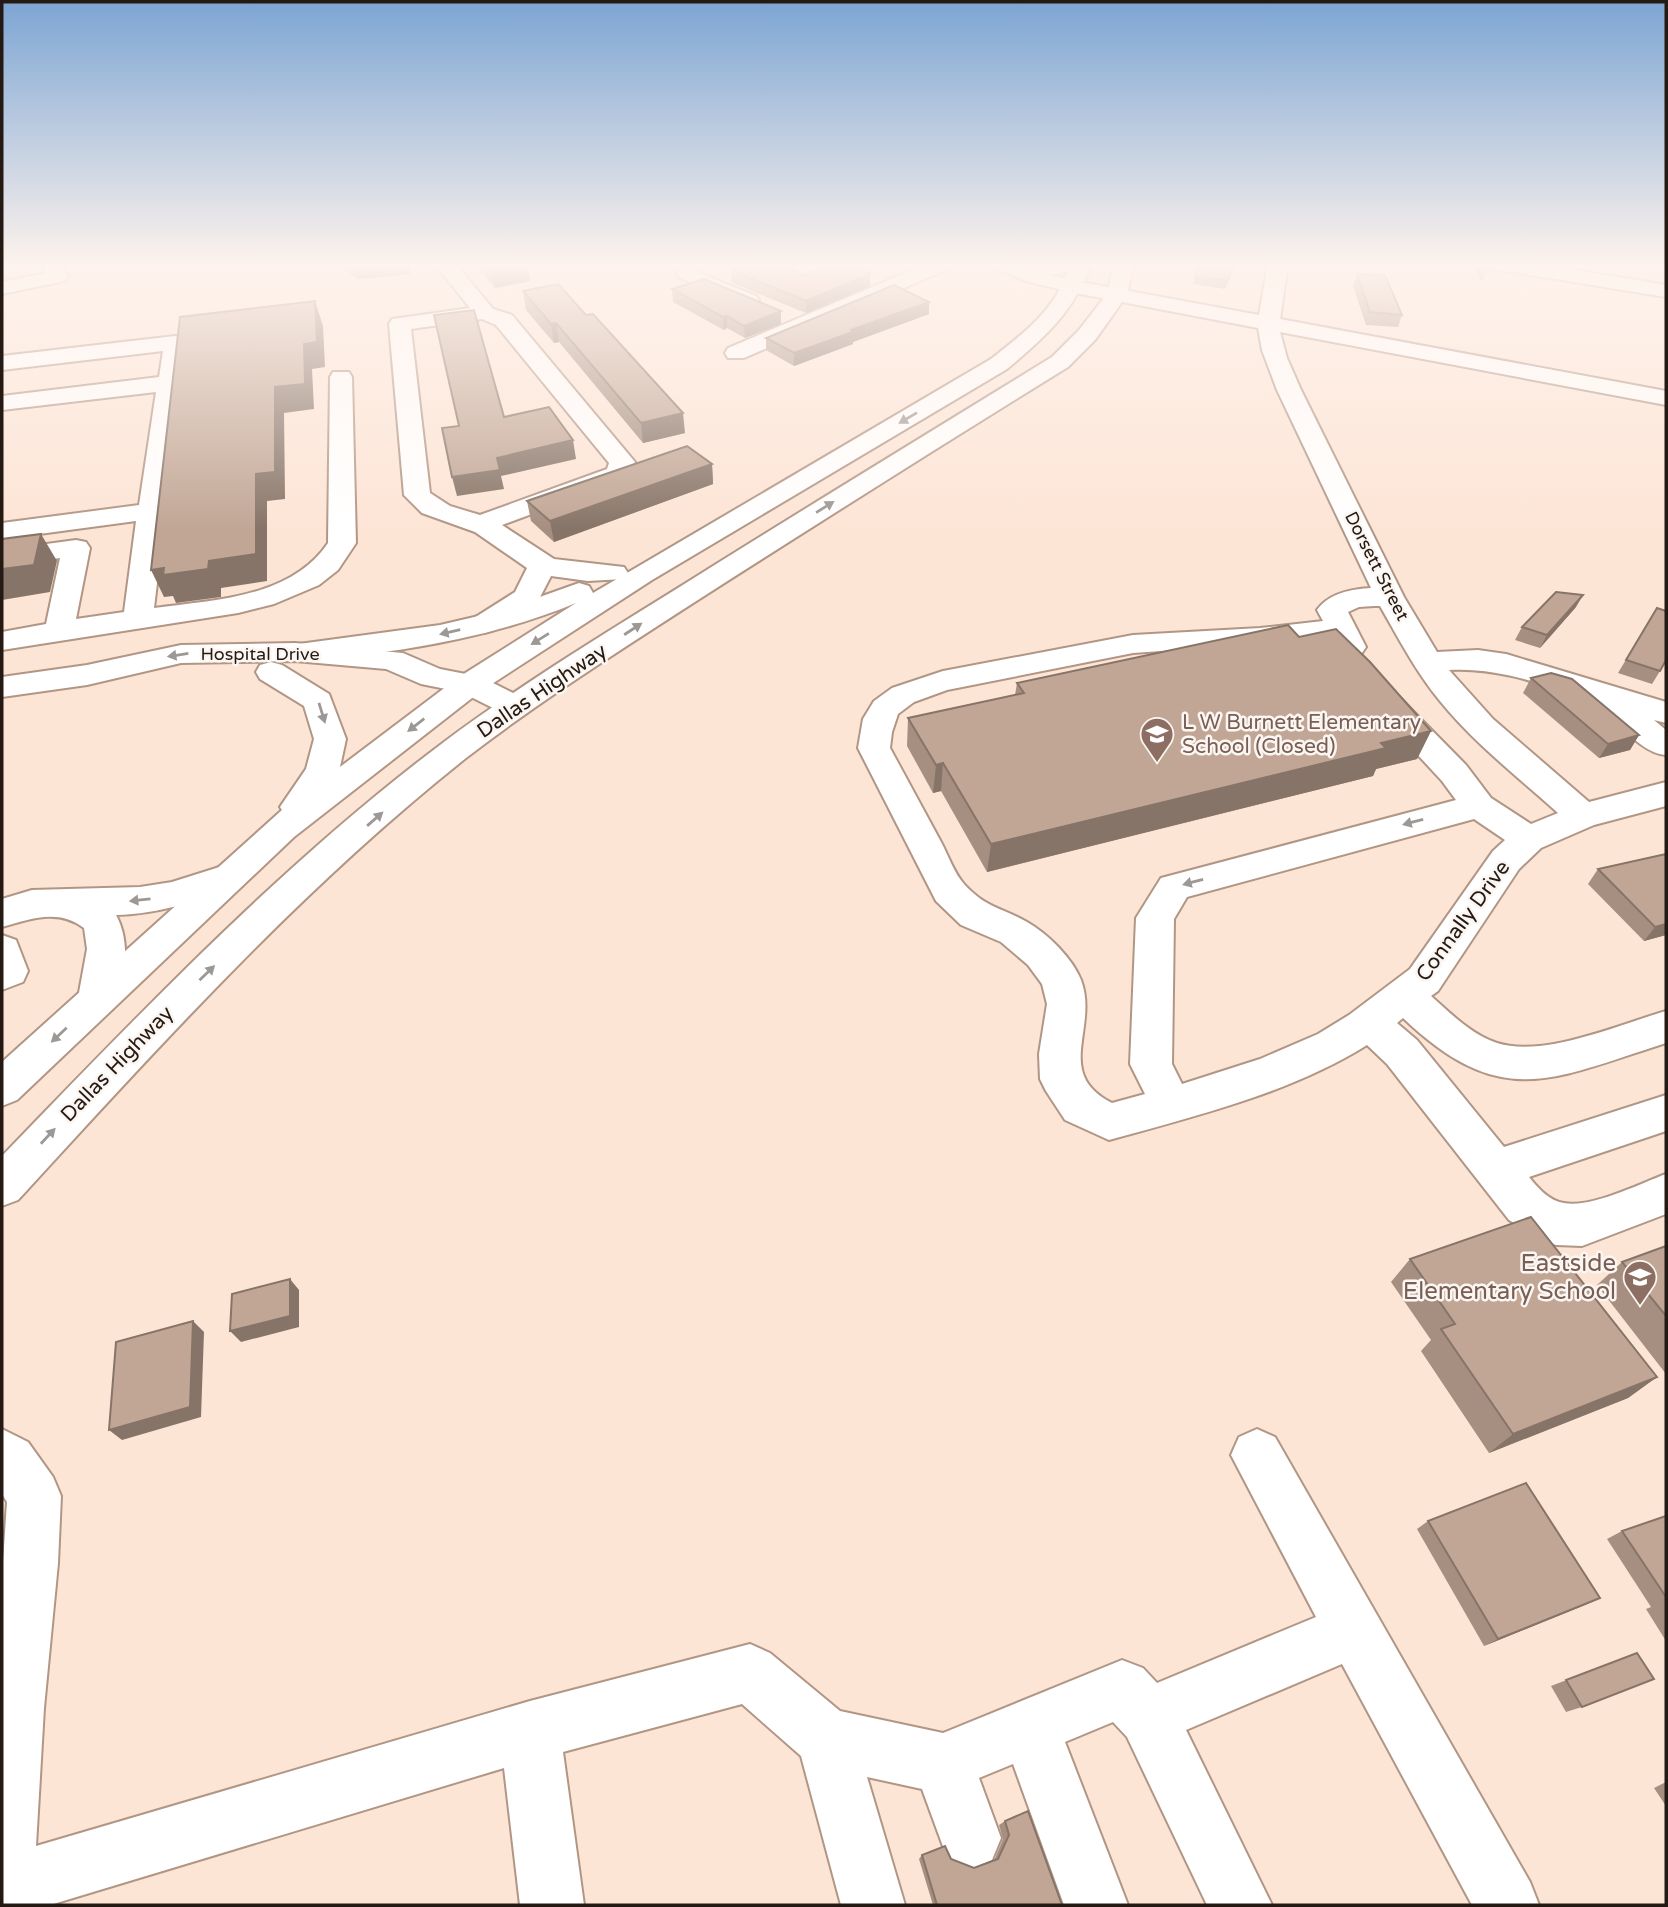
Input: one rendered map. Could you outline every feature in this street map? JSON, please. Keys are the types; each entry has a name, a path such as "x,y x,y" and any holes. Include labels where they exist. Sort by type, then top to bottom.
{"street":[{"path":"2,363 97,352"},
{"path":"59,631 119,536 170,383 174,352"},
{"path":"403,352 417,495 449,515 482,525 543,564 568,571 614,573"},
{"path":"482,525 497,516 618,474 622,462 531,352"},
{"path":"737,354 741,352"},
{"name":"Dallas Highway","path":"2,1088 282,828 470,684 642,574 999,364 1014,352"},
{"name":"Dallas Highway","path":"2,1186 133,1045 267,914 430,770 514,706 749,554 1060,362 1070,352"},
{"name":"Dorsett Street","path":"1275,352 1289,390 1390,597 1427,662 1452,695 1482,726 1583,816"},
{"path":"1416,352 1666,398"},
{"path":"2,641 226,605 292,590 326,566 342,543 341,377"},
{"path":"2,403 170,383"},
{"path":"283,662 396,643 532,612 590,587 771,480 866,443"},
{"path":"2,531 119,536"},
{"path":"119,536 138,619"},
{"path":"2,558 119,536"},
{"path":"484,624 527,597 543,564"},
{"path":"1390,597 1360,597 1342,602 1332,610 1369,678 1405,723 1454,774 1479,806 1528,839"},
{"name":"Connally Drive","path":"1342,631 1305,630 1260,637 1133,644 943,681 913,690 887,705 875,726 874,748 949,891 974,915 1014,932 1042,956 1061,980 1067,1003 1060,1054 1061,1079 1080,1107 1109,1122 1273,1072 1332,1046 1370,1022 1424,980 1506,860 1528,839 1583,816 1666,794"},
{"path":"1427,662 1478,659 1506,663 1666,713"},
{"path":"282,828 322,770 330,739 318,701 283,662"},
{"name":"Hospital Drive","path":"2,688 87,676 140,681 217,673 283,662 373,679 432,677 470,684 514,706"},
{"path":"1602,693 1664,746"},
{"path":"1171,1105 1151,1064 1155,918 1174,887 1479,806"},
{"path":"2,912 32,904 60,901 140,901 173,895 229,877"},
{"path":"60,901 90,913 100,921 105,940 105,956 98,998"},
{"path":"2,950 9,971 2,975"},
{"path":"1404,995 1441,1029 1473,1050 1510,1063 1548,1060 1666,1027"},
{"path":"1370,1022 1402,1052 1525,1206 1556,1224 1582,1225 1666,1194"},
{"path":"1495,1169 1666,1113"},
{"path":"2,1455 10,1460 33,1496 31,1563 15,1708 2,1894"},
{"path":"1257,1455 1507,1905"},
{"path":"1148,1716 1354,1630"},
{"path":"2,1888 530,1731 750,1673 825,1738 943,1763 1122,1689 1148,1716 1240,1905"},
{"path":"1030,1729 1096,1905"},
{"path":"530,1731 552,1905"},
{"path":"825,1738 873,1905"},
{"path":"943,1763 970,1838"}],"building":[{"path":"176,352 304,352 305,384 275,387 275,472 256,474 256,554 209,561 208,569 163,575 164,568 151,570"},
{"path":"442,352 486,352 504,417 549,407 573,440 497,458 500,470 452,477 442,428 459,426"},
{"path":"581,352 628,352 683,413 641,423"},
{"path":"687,446 712,464 550,521 527,501"},
{"path":"41,534 34,565 2,569 2,539"},
{"path":"1556,592 1583,595 1547,635 1522,627"},
{"path":"1657,608 1666,611 1666,660 1660,671 1626,660"},
{"name":"L W Burnett Elementary School (Closed)","path":"1288,625 1299,637 1336,629 1370,662 1431,731 1381,743 1386,748 991,844 943,763 936,765 908,718 1024,693 1017,683"},
{"path":"1551,673 1572,679 1639,735 1608,744 1531,678"},
{"path":"1666,854 1666,924 1655,927 1598,869"},
{"path":"1531,1217 1657,1377 1513,1434 1441,1329 1455,1324 1410,1259"},
{"path":"1666,1246 1666,1316 1622,1262"},
{"path":"290,1279 290,1316 230,1331 232,1294"},
{"path":"193,1321 190,1407 109,1430 116,1342"},
{"path":"1526,1483 1600,1598 1498,1639 1428,1521"},
{"path":"1666,1516 1666,1597 1622,1531"},
{"path":"1637,1653 1654,1679 1582,1707 1566,1680"},
{"path":"1028,1811 1062,1905 937,1905 922,1855 945,1846 951,1859 974,1868 998,1859 1009,1835 1005,1821"}],"place":[{"name":"L W Burnett Elementary School (Closed)","path":"1157,764"},
{"name":"Eastside Elementary School","path":"1640,1307"}]}
